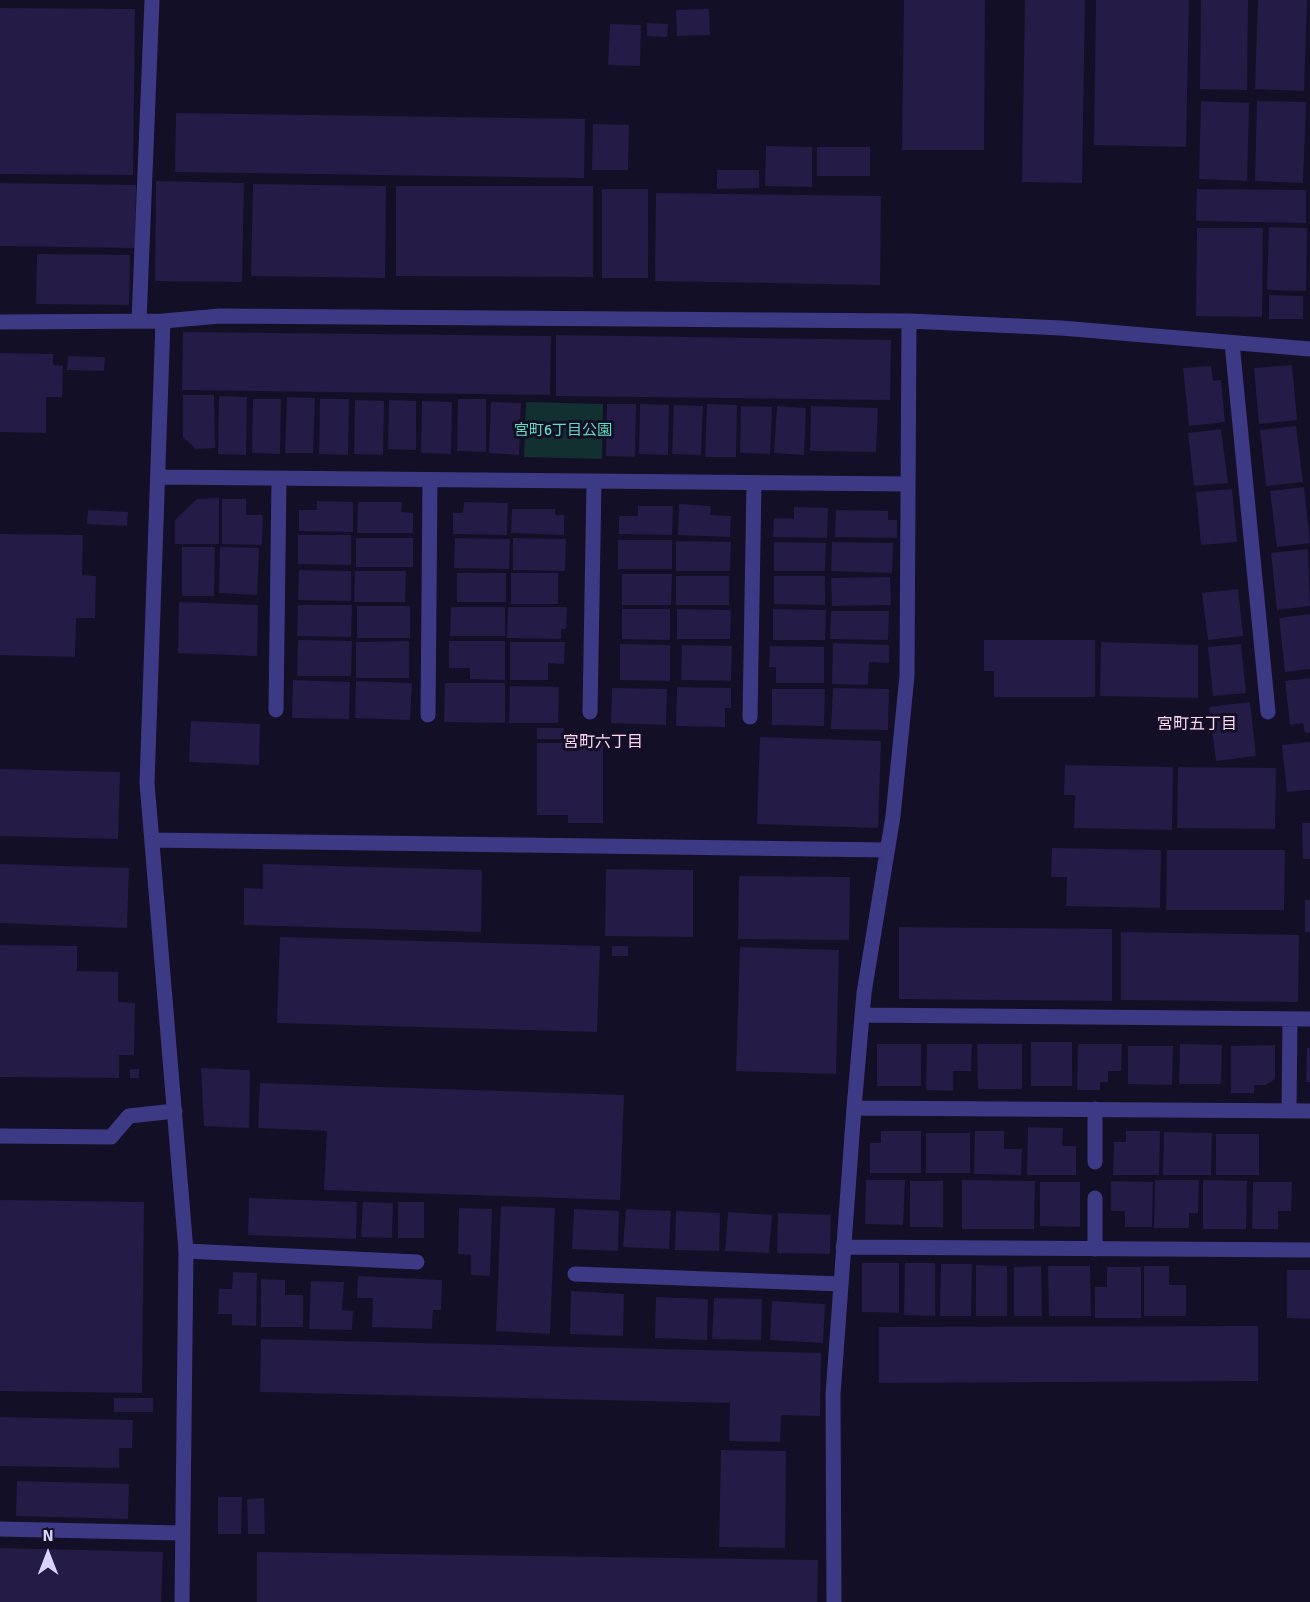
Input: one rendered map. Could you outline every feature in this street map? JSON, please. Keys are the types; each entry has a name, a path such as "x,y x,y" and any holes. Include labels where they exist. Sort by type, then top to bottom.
{"street":[{"path":"139,321 152,0"},
{"path":"0,322 163,321 220,316 909,321 1061,328 1310,349"},
{"path":"163,321 147,783 186,1251 182,1602"},
{"path":"834,1602 833,1394 843,1247 862,1015 893,816 907,676 909,321"},
{"path":"1232,343 1268,712"},
{"path":"158,477 908,484"},
{"path":"276,710 279,479"},
{"path":"428,715 430,480"},
{"path":"590,712 594,482"},
{"path":"750,717 754,483"},
{"path":"153,840 887,850"},
{"path":"862,1015 1310,1019"},
{"path":"1289,1111 1290,1019"},
{"path":"854,1108 1310,1111"},
{"path":"1095,1109 1095,1162"},
{"path":"0,1136 111,1137 129,1116 175,1111"},
{"path":"1095,1198 1095,1249"},
{"path":"843,1247 1310,1250"},
{"path":"186,1251 417,1262"},
{"path":"575,1274 841,1284"},
{"path":"0,1529 182,1533"}],"green space":[{"name":"宮町6丁目公園","path":"526,402 603,404 602,459 524,457"}],"building":[{"path":"904,0 985,0 984,150 902,150"},
{"path":"1025,0 1085,0 1082,183 1022,182"},
{"path":"1096,0 1189,0 1186,147 1094,145"},
{"path":"1201,0 1248,0 1247,90 1200,89"},
{"path":"1258,0 1307,0 1304,91 1255,89"},
{"path":"0,8 135,9 133,175 0,174"},
{"path":"709,9 710,35 677,36 676,10"},
{"path":"647,23 668,24 667,37 647,36"},
{"path":"610,24 641,25 640,66 608,65"},
{"path":"1201,101 1249,103 1247,181 1199,179"},
{"path":"1257,101 1306,102 1303,183 1255,181"},
{"path":"176,113 585,119 584,178 175,172"},
{"path":"593,124 629,125 628,170 592,170"},
{"path":"766,146 812,147 812,187 765,186"},
{"path":"817,147 870,147 870,176 817,176"},
{"path":"717,170 759,170 759,188 717,189"},
{"path":"156,181 244,183 242,282 155,281"},
{"path":"0,183 136,185 135,248 0,246"},
{"path":"253,184 386,186 385,278 251,276"},
{"path":"396,186 593,186 593,277 396,276"},
{"path":"602,189 648,189 648,278 602,278"},
{"path":"1197,189 1306,190 1306,223 1196,221"},
{"path":"656,193 881,196 880,285 655,281"},
{"path":"1269,227 1307,228 1306,291 1267,290"},
{"path":"1197,228 1263,228 1262,317 1196,316"},
{"path":"37,254 130,255 129,305 36,304"},
{"path":"1269,295 1303,296 1303,319 1269,319"},
{"path":"183,332 551,336 550,395 182,390"},
{"path":"556,335 891,340 890,400 556,396"},
{"path":"0,353 53,354 53,365 63,366 62,397 46,397 46,433 0,432"},
{"path":"68,356 105,357 104,371 67,370"},
{"path":"1292,365 1297,420 1259,424 1254,368"},
{"path":"1211,366 1213,381 1221,380 1225,422 1189,426 1183,368"},
{"path":"183,395 214,395 215,448 196,449 183,437"},
{"path":"219,396 247,397 246,455 218,454"},
{"path":"287,397 315,398 313,453 285,453"},
{"path":"253,399 281,399 280,454 252,453"},
{"path":"320,399 349,399 348,455 319,454"},
{"path":"458,399 486,399 486,452 457,451"},
{"path":"355,400 384,401 383,455 354,454"},
{"path":"389,400 416,401 416,450 388,449"},
{"path":"422,401 452,402 451,454 421,453"},
{"path":"491,402 521,403 519,455 489,453"},
{"path":"607,404 636,404 635,457 606,456"},
{"path":"640,404 669,405 668,455 639,454"},
{"path":"707,404 737,405 736,457 705,457"},
{"path":"674,405 703,406 701,455 672,454"},
{"path":"741,406 772,407 770,454 740,453"},
{"path":"777,406 806,408 804,455 774,453"},
{"path":"811,406 878,408 876,452 810,451"},
{"path":"1296,426 1303,482 1266,486 1260,430"},
{"path":"1221,429 1228,483 1194,486 1188,433"},
{"path":"1304,487 1310,543 1277,547 1270,491"},
{"path":"1232,489 1237,542 1201,545 1196,492"},
{"path":"219,498 219,544 175,544 175,520 197,499"},
{"path":"222,499 246,499 246,515 263,515 262,545 222,544"},
{"path":"317,501 353,502 353,532 299,531 299,510 317,510"},
{"path":"358,502 402,502 401,512 413,513 413,533 357,533"},
{"path":"464,502 508,503 507,535 453,534 453,513 463,513"},
{"path":"679,504 711,506 710,515 731,516 730,537 678,535"},
{"path":"638,506 673,506 672,535 619,534 619,516 638,516"},
{"path":"794,507 828,508 827,538 773,537 774,518 794,519"},
{"path":"512,509 555,509 555,515 564,515 564,535 511,533"},
{"path":"88,510 128,512 127,526 87,524"},
{"path":"836,510 888,511 888,520 897,520 897,538 835,537"},
{"path":"0,534 83,535 82,575 96,576 95,618 76,618 75,657 0,655"},
{"path":"298,535 351,535 351,565 298,564"},
{"path":"356,538 413,538 413,567 356,567"},
{"path":"455,538 510,539 509,569 454,568"},
{"path":"513,538 566,539 565,571 513,570"},
{"path":"618,540 672,540 672,569 618,569"},
{"path":"676,541 731,542 730,571 676,571"},
{"path":"774,542 826,543 825,571 774,571"},
{"path":"832,542 893,543 892,573 831,571"},
{"path":"182,547 215,547 214,596 182,596"},
{"path":"220,547 259,548 257,595 219,593"},
{"path":"1308,549 1310,606 1277,610 1271,553"},
{"path":"299,570 351,571 351,601 298,600"},
{"path":"355,571 406,571 405,602 354,602"},
{"path":"457,573 506,573 506,602 457,602"},
{"path":"511,573 558,573 558,604 511,604"},
{"path":"622,574 672,574 671,605 622,605"},
{"path":"676,576 729,576 729,605 676,605"},
{"path":"774,576 825,576 825,605 774,604"},
{"path":"890,577 891,605 832,606 831,578"},
{"path":"1238,589 1243,636 1208,640 1202,593"},
{"path":"179,602 258,605 257,656 178,653"},
{"path":"298,605 352,605 351,637 297,636"},
{"path":"357,606 410,606 410,638 357,638"},
{"path":"451,607 505,607 505,636 450,636"},
{"path":"508,607 567,607 566,629 561,629 561,639 507,638"},
{"path":"622,609 670,609 670,640 622,639"},
{"path":"677,609 731,610 730,639 677,639"},
{"path":"773,609 826,610 825,640 773,640"},
{"path":"831,611 889,611 888,640 830,639"},
{"path":"1310,614 1310,669 1285,672 1279,618"},
{"path":"298,640 352,641 351,676 297,676"},
{"path":"984,640 1095,640 1095,697 994,697 994,671 984,671"},
{"path":"409,641 409,678 356,678 356,642"},
{"path":"449,641 505,641 505,680 470,679 470,668 449,668"},
{"path":"510,642 565,642 564,664 548,663 548,680 510,680"},
{"path":"1101,642 1198,645 1198,698 1100,696"},
{"path":"833,643 889,645 889,663 869,662 868,685 832,684"},
{"path":"620,644 670,645 670,681 620,680"},
{"path":"1241,644 1246,693 1213,696 1208,647"},
{"path":"682,645 732,646 731,681 681,680"},
{"path":"770,646 824,647 824,683 776,683 776,667 769,667"},
{"path":"1310,678 1310,732 1305,733 1303,723 1290,725 1285,681"},
{"path":"293,680 350,682 349,719 292,718"},
{"path":"356,681 412,683 410,720 355,718"},
{"path":"445,683 505,683 505,723 444,722"},
{"path":"510,686 559,687 558,723 509,723"},
{"path":"677,687 731,688 731,708 725,708 725,727 676,726"},
{"path":"612,688 667,689 666,725 611,723"},
{"path":"833,688 889,689 888,730 831,729"},
{"path":"772,689 825,689 824,726 772,725"},
{"path":"1250,702 1256,756 1216,761 1209,707"},
{"path":"191,721 260,724 259,765 189,762"},
{"path":"537,728 564,728 564,739 537,739"},
{"path":"567,735 603,735 603,823 568,823 568,815 537,815 537,743 567,743"},
{"path":"760,737 881,741 878,828 757,824"},
{"path":"1310,742 1310,790 1287,792 1282,745"},
{"path":"1065,765 1173,767 1172,830 1074,828 1075,795 1064,795"},
{"path":"1178,767 1276,768 1275,829 1177,828"},
{"path":"0,769 120,772 118,839 0,836"},
{"path":"1302,823 1310,823 1310,859 1303,859"},
{"path":"1052,848 1161,850 1160,908 1066,906 1067,877 1051,877"},
{"path":"1167,850 1285,850 1284,910 1166,910"},
{"path":"0,864 129,868 127,928 0,923"},
{"path":"263,864 482,870 481,932 244,925 244,888 263,889"},
{"path":"606,869 693,870 693,937 605,936"},
{"path":"739,876 850,877 849,940 738,939"},
{"path":"1305,900 1310,900 1310,932 1305,932"},
{"path":"899,927 1112,929 1112,1001 899,999"},
{"path":"1121,932 1299,935 1298,1002 1121,1000"},
{"path":"280,937 600,946 597,1032 277,1023"},
{"path":"0,945 77,946 77,971 118,972 118,1002 135,1003 134,1055 119,1055 119,1078 0,1077"},
{"path":"612,946 628,946 628,956 612,956"},
{"path":"740,947 839,950 836,1074 736,1071"},
{"path":"1031,1042 1072,1042 1072,1086 1031,1086"},
{"path":"877,1044 921,1044 921,1086 877,1086"},
{"path":"927,1044 972,1044 971,1071 953,1071 953,1091 926,1090"},
{"path":"977,1044 1022,1044 1022,1089 978,1089"},
{"path":"1078,1044 1122,1044 1121,1071 1108,1071 1108,1082 1100,1082 1100,1090 1077,1090"},
{"path":"1180,1044 1222,1045 1221,1084 1179,1084"},
{"path":"1275,1045 1275,1079 1266,1085 1254,1085 1254,1093 1231,1093 1231,1046"},
{"path":"1128,1046 1173,1046 1172,1085 1128,1084"},
{"path":"1307,1048 1310,1048 1310,1082 1306,1082"},
{"path":"201,1068 250,1070 249,1128 204,1126"},
{"path":"130,1069 139,1069 139,1078 130,1078"},
{"path":"260,1083 624,1095 620,1200 324,1190 327,1131 258,1128"},
{"path":"1028,1127 1063,1128 1062,1146 1076,1146 1076,1175 1027,1175"},
{"path":"881,1131 921,1131 921,1173 870,1173 870,1143 881,1143"},
{"path":"975,1131 1004,1131 1004,1149 1022,1149 1021,1175 974,1174"},
{"path":"1126,1131 1160,1131 1159,1175 1113,1175 1114,1142 1126,1142"},
{"path":"1164,1132 1212,1133 1211,1175 1163,1175"},
{"path":"926,1133 970,1133 970,1173 926,1173"},
{"path":"1216,1134 1259,1134 1259,1175 1216,1175"},
{"path":"866,1180 905,1180 903,1225 865,1224"},
{"path":"962,1180 1035,1181 1034,1229 962,1229"},
{"path":"1155,1180 1199,1180 1198,1213 1189,1213 1189,1228 1154,1228"},
{"path":"1203,1180 1247,1181 1246,1229 1203,1229"},
{"path":"910,1181 943,1181 943,1227 910,1227"},
{"path":"1111,1181 1153,1182 1152,1227 1125,1227 1125,1211 1111,1211"},
{"path":"1040,1182 1080,1182 1080,1227 1040,1226"},
{"path":"1253,1182 1292,1182 1291,1211 1278,1211 1278,1229 1252,1229"},
{"path":"249,1198 357,1202 356,1239 248,1235"},
{"path":"0,1200 144,1202 142,1393 0,1391"},
{"path":"363,1202 393,1203 392,1238 361,1237"},
{"path":"398,1202 424,1202 424,1238 398,1238"},
{"path":"501,1206 555,1208 550,1334 496,1331"},
{"path":"459,1208 492,1209 490,1276 471,1275 471,1255 458,1254"},
{"path":"574,1209 619,1211 618,1251 572,1249"},
{"path":"626,1209 671,1211 669,1249 623,1247"},
{"path":"676,1211 720,1213 719,1251 675,1250"},
{"path":"728,1212 772,1215 769,1253 725,1251"},
{"path":"778,1213 831,1215 830,1254 777,1253"},
{"path":"862,1263 899,1263 899,1313 862,1312"},
{"path":"905,1263 935,1263 935,1316 904,1315"},
{"path":"941,1264 972,1264 971,1316 940,1316"},
{"path":"976,1265 1007,1266 1007,1316 976,1316"},
{"path":"1041,1266 1042,1316 1014,1316 1014,1267"},
{"path":"1048,1266 1090,1266 1091,1316 1049,1316"},
{"path":"1144,1266 1169,1266 1169,1285 1186,1285 1186,1316 1144,1316"},
{"path":"1107,1267 1141,1267 1141,1318 1095,1318 1095,1287 1107,1287"},
{"path":"1287,1270 1310,1270 1310,1319 1287,1318"},
{"path":"233,1272 257,1273 256,1326 232,1325 232,1314 218,1314 219,1289 232,1289"},
{"path":"358,1276 442,1280 441,1310 433,1310 432,1329 372,1327 373,1298 357,1298"},
{"path":"261,1279 285,1280 285,1295 303,1295 303,1327 261,1327"},
{"path":"311,1281 344,1282 342,1310 353,1311 352,1330 309,1329"},
{"path":"571,1291 624,1294 623,1336 570,1334"},
{"path":"656,1297 708,1299 707,1340 655,1338"},
{"path":"714,1298 762,1299 761,1340 712,1339"},
{"path":"772,1301 825,1304 823,1343 770,1340"},
{"path":"1258,1326 1258,1381 879,1383 879,1327"},
{"path":"261,1339 821,1353 820,1416 781,1415 780,1442 729,1441 730,1403 260,1392"},
{"path":"114,1398 153,1398 153,1412 114,1412"},
{"path":"0,1417 133,1420 132,1448 119,1448 119,1468 0,1466"},
{"path":"721,1450 786,1451 785,1548 719,1547"},
{"path":"17,1481 129,1484 128,1519 16,1516"},
{"path":"218,1497 242,1497 241,1534 218,1534"},
{"path":"264,1498 265,1534 248,1534 247,1499"},
{"path":"0,1548 163,1552 161,1602 0,1602"},
{"path":"257,1552 818,1560 817,1602 257,1602"}],"district":[{"name":"宮町五丁目","path":"1197,725"},
{"name":"宮町六丁目","path":"603,743"}]}
